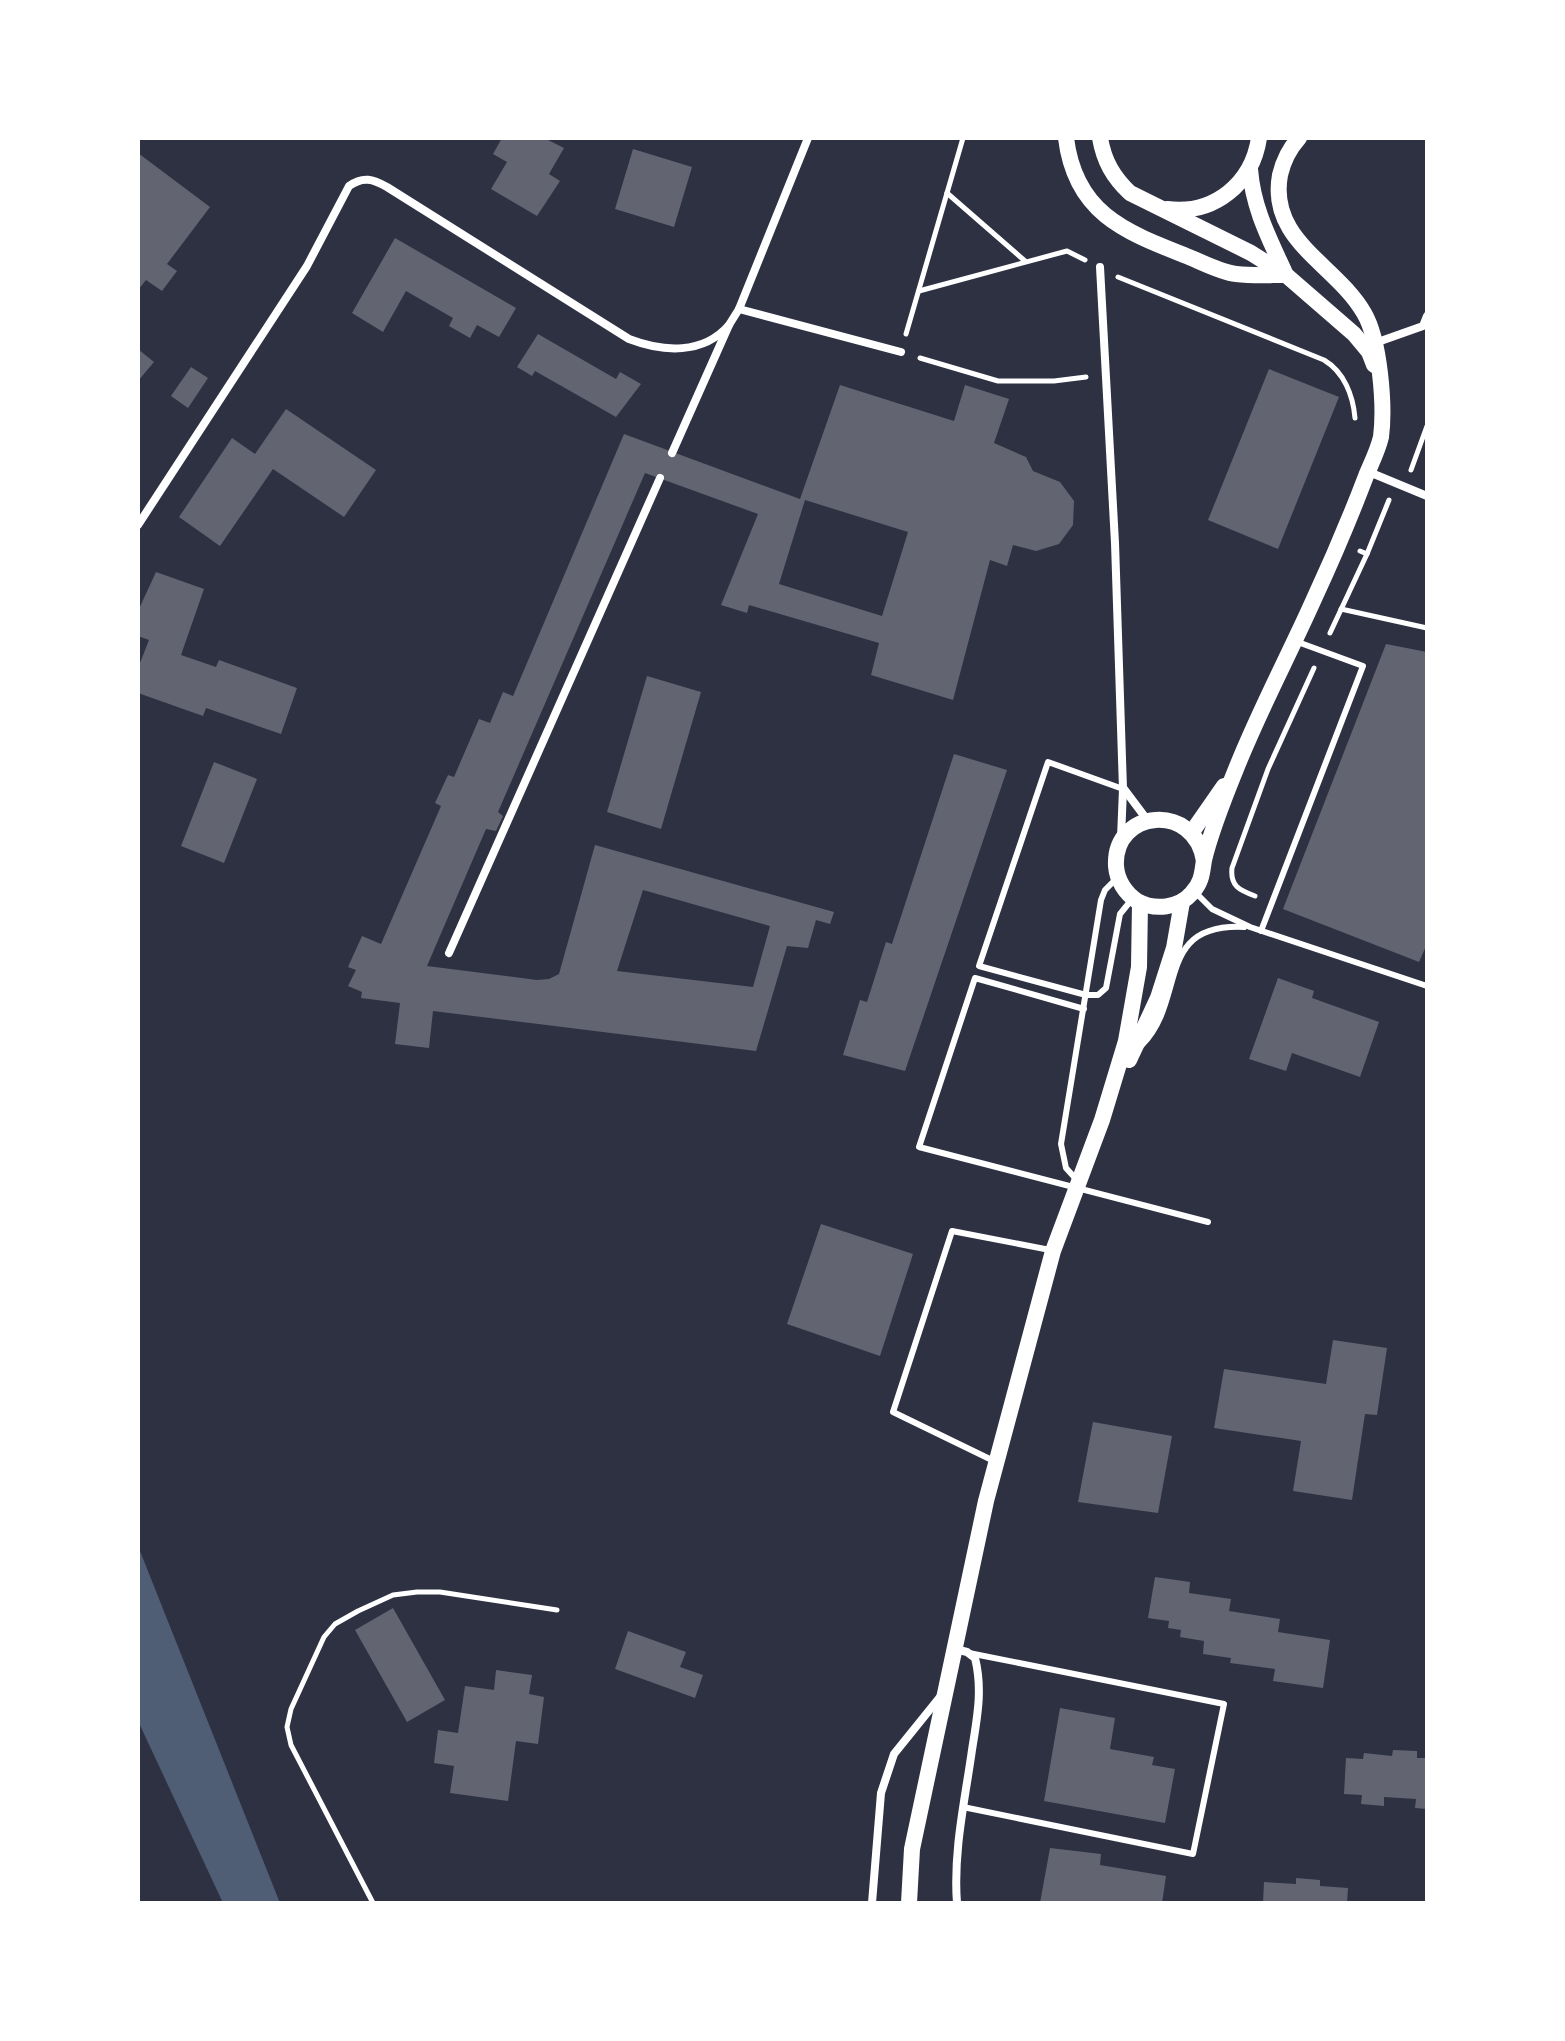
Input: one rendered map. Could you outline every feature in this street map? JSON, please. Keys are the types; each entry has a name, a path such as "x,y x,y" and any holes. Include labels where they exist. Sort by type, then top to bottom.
{"main road":[{"path":"1066,138 1074,173 1086,194 1106,217 1130,234 1233,274 1286,275"},
{"path":"1100,138 1108,168 1118,182 1137,198 1251,253 1286,275 1354,334 1369,352 1379,378"},
{"path":"1259,138 1250,169 1252,193 1259,218 1286,275"},
{"path":"1102,1120 1158,998 1188,896 1202,877 1204,861 1236,768 1340,542 1380,440 1382,410 1375,343 1365,313 1288,228 1280,209 1278,190 1281,169 1292,145 1299,138"},
{"path":"1160,208 1195,209 1212,204 1227,195 1250,169"},
{"path":"1192,832 1236,768"},
{"path":"1188,896 1163,907 1137,900 1123,888 1118,877 1117,853 1121,843 1128,833 1148,821 1171,821 1192,832 1201,845 1204,861"},
{"path":"909,1903 912,1849 946,1690 961,1651 996,1462 1053,1251 1102,1120 1126,1041 1142,937 1137,900"}],"street":[{"path":"672,453 739,309 808,138"},
{"path":"138,525 307,266 349,186 358,180 376,181 609,328 642,344 669,348 698,346 714,339 729,325"},
{"path":"1100,267 1123,789 1121,843"},
{"path":"739,309 901,352"},
{"path":"1375,343 1423,326 1427,316"},
{"path":"1368,471 1427,496"},
{"path":"449,953 660,478"},
{"path":"1123,789 1148,821"},
{"path":"957,1903 957,1864 963,1807 980,1694 975,1658 961,1651"},
{"path":"872,1903 881,1793 894,1754 946,1690"}],"lane":[{"path":"1261,931 1363,666 1295,641"},
{"path":"1123,789 1048,762 979,966 1086,995 1098,995 1106,988 1120,914 1137,900"},
{"path":"1078,1184 1066,1168 1061,1144 1101,900 1110,883 1118,877"},
{"path":"1188,896 1250,927 1427,986"},
{"path":"1131,1056 1150,1037 1182,954 1191,940 1216,928 1250,927"},
{"path":"1084,1009 975,978 919,1147 1078,1184 1208,1222"},
{"path":"996,1462 893,1412 952,1231 1053,1251"},
{"path":"961,1651 1224,1704 1193,1854 963,1807"}],"path":[{"path":"963,138 901,352 998,381 1054,381 1107,374"},
{"path":"947,193 1026,262"},
{"path":"919,291 1067,251 1134,285 1324,360 1346,384 1354,404 1356,423"},
{"path":"1272,902 1236,887 1232,883 1232,868 1268,769 1367,554 1389,499 1405,486 1427,426"},
{"path":"1340,542 1367,554"},
{"path":"1341,609 1427,628"},
{"path":"373,1903 291,1745 287,1727 291,1709 324,1637 335,1624 358,1611 393,1595 417,1592 440,1592 557,1610"}],"water":[{"path":"138,1546 280,1903 223,1903 138,1721"}],"building":[{"path":"502,138 544,138 564,148 549,174 560,181 537,216 491,189 507,162 493,154"},
{"path":"633,149 692,167 674,227 615,209"},
{"path":"138,153 210,207 167,264 177,271 162,291 146,280 138,290"},
{"path":"395,238 516,308 499,337 477,325 470,338 449,326 453,318 406,291 383,332 352,313"},
{"path":"538,334 616,379 620,372 641,384 616,417 535,371 532,376 517,367"},
{"path":"138,349 154,362 138,381"},
{"path":"191,367 208,378 188,408 171,396"},
{"path":"1269,369 1339,397 1278,549 1208,520"},
{"path":"840,385 954,421 965,385 1009,399 994,443 1026,457 1033,471 1060,482 1074,501 1073,525 1059,544 1036,551 1013,545 1007,566 990,560 953,700 871,675 879,643 749,605 747,613 721,605 758,514 645,473 498,812 503,816 496,831 486,829 427,966 537,980 559,974 595,845 834,912 830,924 816,920 808,948 787,946 756,1051 433,1011 429,1048 395,1044 400,1003 361,998 362,992 348,986 356,970 348,967 362,936 381,944 441,806 435,803 448,775 454,777 479,719 490,723 503,692 513,696 624,434 800,499","holes":["805,500 908,532 882,616 779,584","643,890 770,926 753,987 617,971"]},
{"path":"286,409 376,470 344,517 273,469 220,546 179,517 232,438 255,454"},
{"path":"156,572 204,589 181,655 216,667 219,660 297,688 281,734 206,708 203,716 138,693 138,668 149,640 138,636 138,611"},
{"path":"1386,644 1427,652 1427,944 1419,962 1283,909"},
{"path":"647,676 701,692 661,829 607,812"},
{"path":"954,754 1007,770 905,1071 843,1055 860,1000 867,1002 886,942 892,944"},
{"path":"214,762 257,779 224,863 181,846"},
{"path":"1278,978 1314,991 1312,998 1379,1022 1360,1077 1292,1053 1286,1071 1249,1059"},
{"path":"821,1224 913,1254 880,1356 787,1324"},
{"path":"1333,1340 1387,1348 1377,1415 1365,1414 1352,1500 1293,1491 1301,1441 1214,1428 1224,1369 1326,1384"},
{"path":"1093,1422 1172,1436 1158,1513 1078,1502"},
{"path":"1155,1577 1190,1582 1189,1593 1231,1599 1229,1611 1280,1619 1278,1632 1330,1640 1323,1688 1273,1681 1275,1669 1230,1663 1231,1658 1203,1654 1204,1641 1180,1637 1181,1630 1168,1628 1169,1621 1148,1618"},
{"path":"393,1608 445,1700 407,1722 355,1630"},
{"path":"628,1631 686,1652 680,1667 703,1675 695,1698 615,1669"},
{"path":"496,1670 532,1675 529,1694 544,1697 538,1744 516,1741 508,1801 450,1793 454,1766 434,1763 438,1730 458,1733 465,1686 494,1690"},
{"path":"1060,1708 1115,1718 1110,1749 1154,1757 1152,1765 1175,1769 1165,1823 1044,1801"},
{"path":"1393,1750 1417,1751 1417,1758 1427,1758 1427,1809 1415,1808 1416,1799 1384,1797 1384,1806 1361,1804 1362,1795 1344,1794 1346,1758 1363,1759 1364,1753 1392,1756"},
{"path":"1050,1848 1101,1854 1100,1865 1166,1876 1162,1903 1040,1903"},
{"path":"1296,1878 1320,1880 1320,1886 1348,1888 1347,1903 1263,1903 1264,1882 1296,1884"}]}
